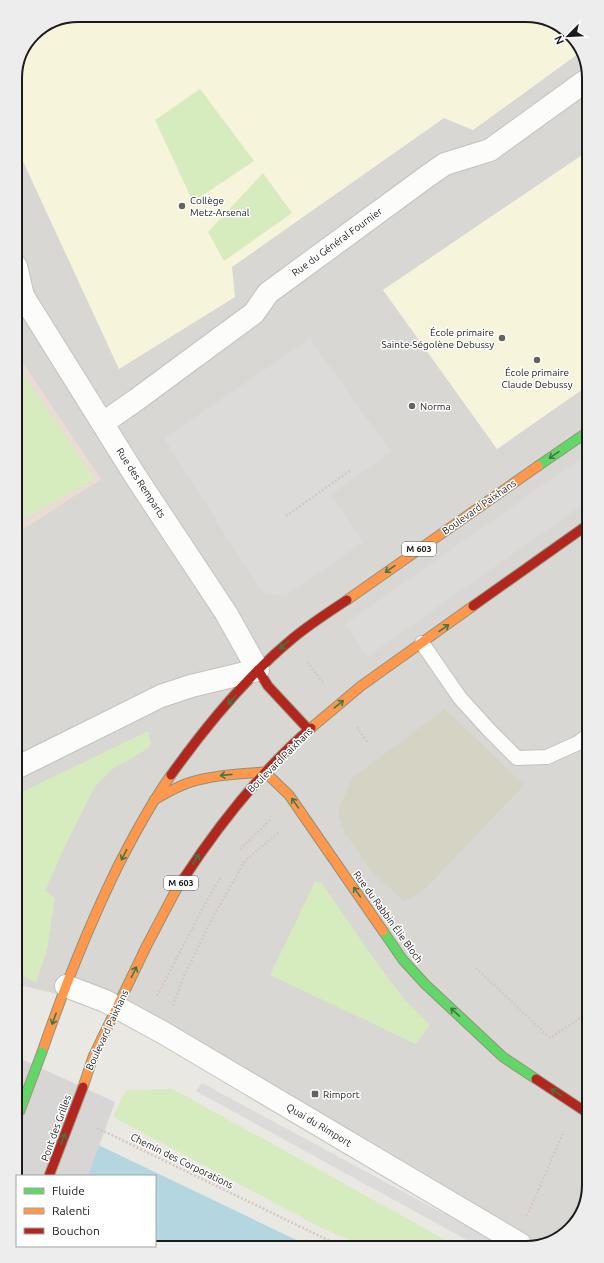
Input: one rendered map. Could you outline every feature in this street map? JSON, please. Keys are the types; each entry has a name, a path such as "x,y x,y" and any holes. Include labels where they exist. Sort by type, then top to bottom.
{"main road":[{"name":"Boulevard Paixhans","path":"22,1105 81,946 110,882 154,800 215,718 258,670 302,631 582,436"},
{"name":"Boulevard Paixhans","path":"83,1087 93,1057 147,945 176,890 217,829 265,772 309,730 361,686 582,529"},
{"path":"258,670 268,686 309,730"},
{"path":"154,800 187,783 226,775 265,772"},
{"name":"Rue du Rabbin Élie Bloch","path":"265,772 292,800 403,960 425,984 503,1057 582,1109"},
{"name":"Pont des Grilles","path":"50,1175 83,1087"}],"street":[{"name":"Rue du Général Fournier","path":"103,423 254,313 268,293 429,175 445,164 490,150 582,83"},
{"name":"Rue des Remparts","path":"22,295 136,477 226,613 258,670"},
{"name":"Boulevard Paixhans","path":"22,765 161,696 191,686 258,670"},
{"name":"Quai du Rimport","path":"66,986 117,1008 142,1021 515,1241"}],"lane":[{"path":"422,643 460,698 517,758 547,757 582,739"}],"path":[{"path":"286,516 351,470"},
{"path":"234,854 292,800"},
{"path":"172,1010 184,976 214,915 245,861 283,829"},
{"path":"142,1021 164,985 206,902 224,872"},
{"path":"476,968 550,1038 582,1017"},
{"path":"524,1222 566,1124"},
{"name":"Chemin des Corporations","path":"94,1127 330,1241"}],"shaded area":[{"path":"78,22 530,22 547,26 566,38 578,57 582,78 582,1185 579,1203 573,1216 566,1225 554,1233 537,1240 516,1241 117,1008 22,986 22,530 100,479 22,362 22,74 28,53 41,36 57,26"},
{"name":"Collège Metz-Arsenal","path":"78,22 530,22 547,26 566,38 577,55 473,130 444,118 232,267 235,297 119,369 22,159 22,74 28,53 34,44 47,31 67,23"},
{"name":"École primaire Sainte-Ségolène Debussy","path":"582,155 582,390 497,449 383,290"},
{"path":"310,339 391,452 330,495 363,542 284,596 263,594 164,438"},
{"path":"22,362 101,479 22,530"},
{"path":"582,458 582,505 367,657 345,624"},
{"path":"445,709 524,785 422,892 404,901 373,873 343,830 338,811 352,778"},
{"path":"202,1083 494,1241 469,1241 196,1091"}],"green space":[{"path":"200,89 254,161 193,202 155,120"},
{"path":"263,173 292,213 224,261 208,232"},
{"path":"22,372 95,479 22,519"},
{"path":"148,731 151,746 115,767 94,788 64,848 45,891 55,898 47,950 36,983 22,975 22,792"},
{"path":"315,882 321,882 404,999 430,1025 416,1044 270,975"},
{"path":"173,1089 448,1241 352,1241 316,1225 113,1117 126,1090"}],"water":[{"path":"22,1108 299,1241 156,1241 156,1175 22,1175"}],"pier":[{"path":"22,1059 115,1102 88,1175 22,1175"}],"traffic: fast":[{"path":"538,466 582,436"},
{"path":"383,931 403,960 425,984 503,1057 536,1079"},
{"path":"22,1105 42,1052"}],"traffic: slow":[{"path":"347,600 538,466"},
{"path":"311,728 361,686 473,606"},
{"path":"154,800 179,786 197,780 226,775 265,772 289,795 383,931"},
{"path":"42,1052 59,1004 97,910 119,864 144,818 171,775"},
{"path":"83,1087 93,1057 147,945 176,890 184,878"}],"traffic: jam":[{"path":"473,606 582,529"},
{"path":"171,775 198,738 227,703 259,669 299,634 347,600"},
{"path":"258,670 268,686 309,730"},
{"path":"184,878 212,837 242,798 275,762 311,728"},
{"path":"536,1079 582,1109"},
{"path":"49,1175 83,1087"}],"place":[{"name":"Collège Metz-Arsenal","path":"182,206"},
{"name":"École primaire Sainte-Ségolène Debussy","path":"502,338"},
{"name":"École primaire Claude Debussy","path":"537,360"},
{"name":"Norma","path":"412,406"},
{"name":"Rimport","path":"315,1094"}]}
